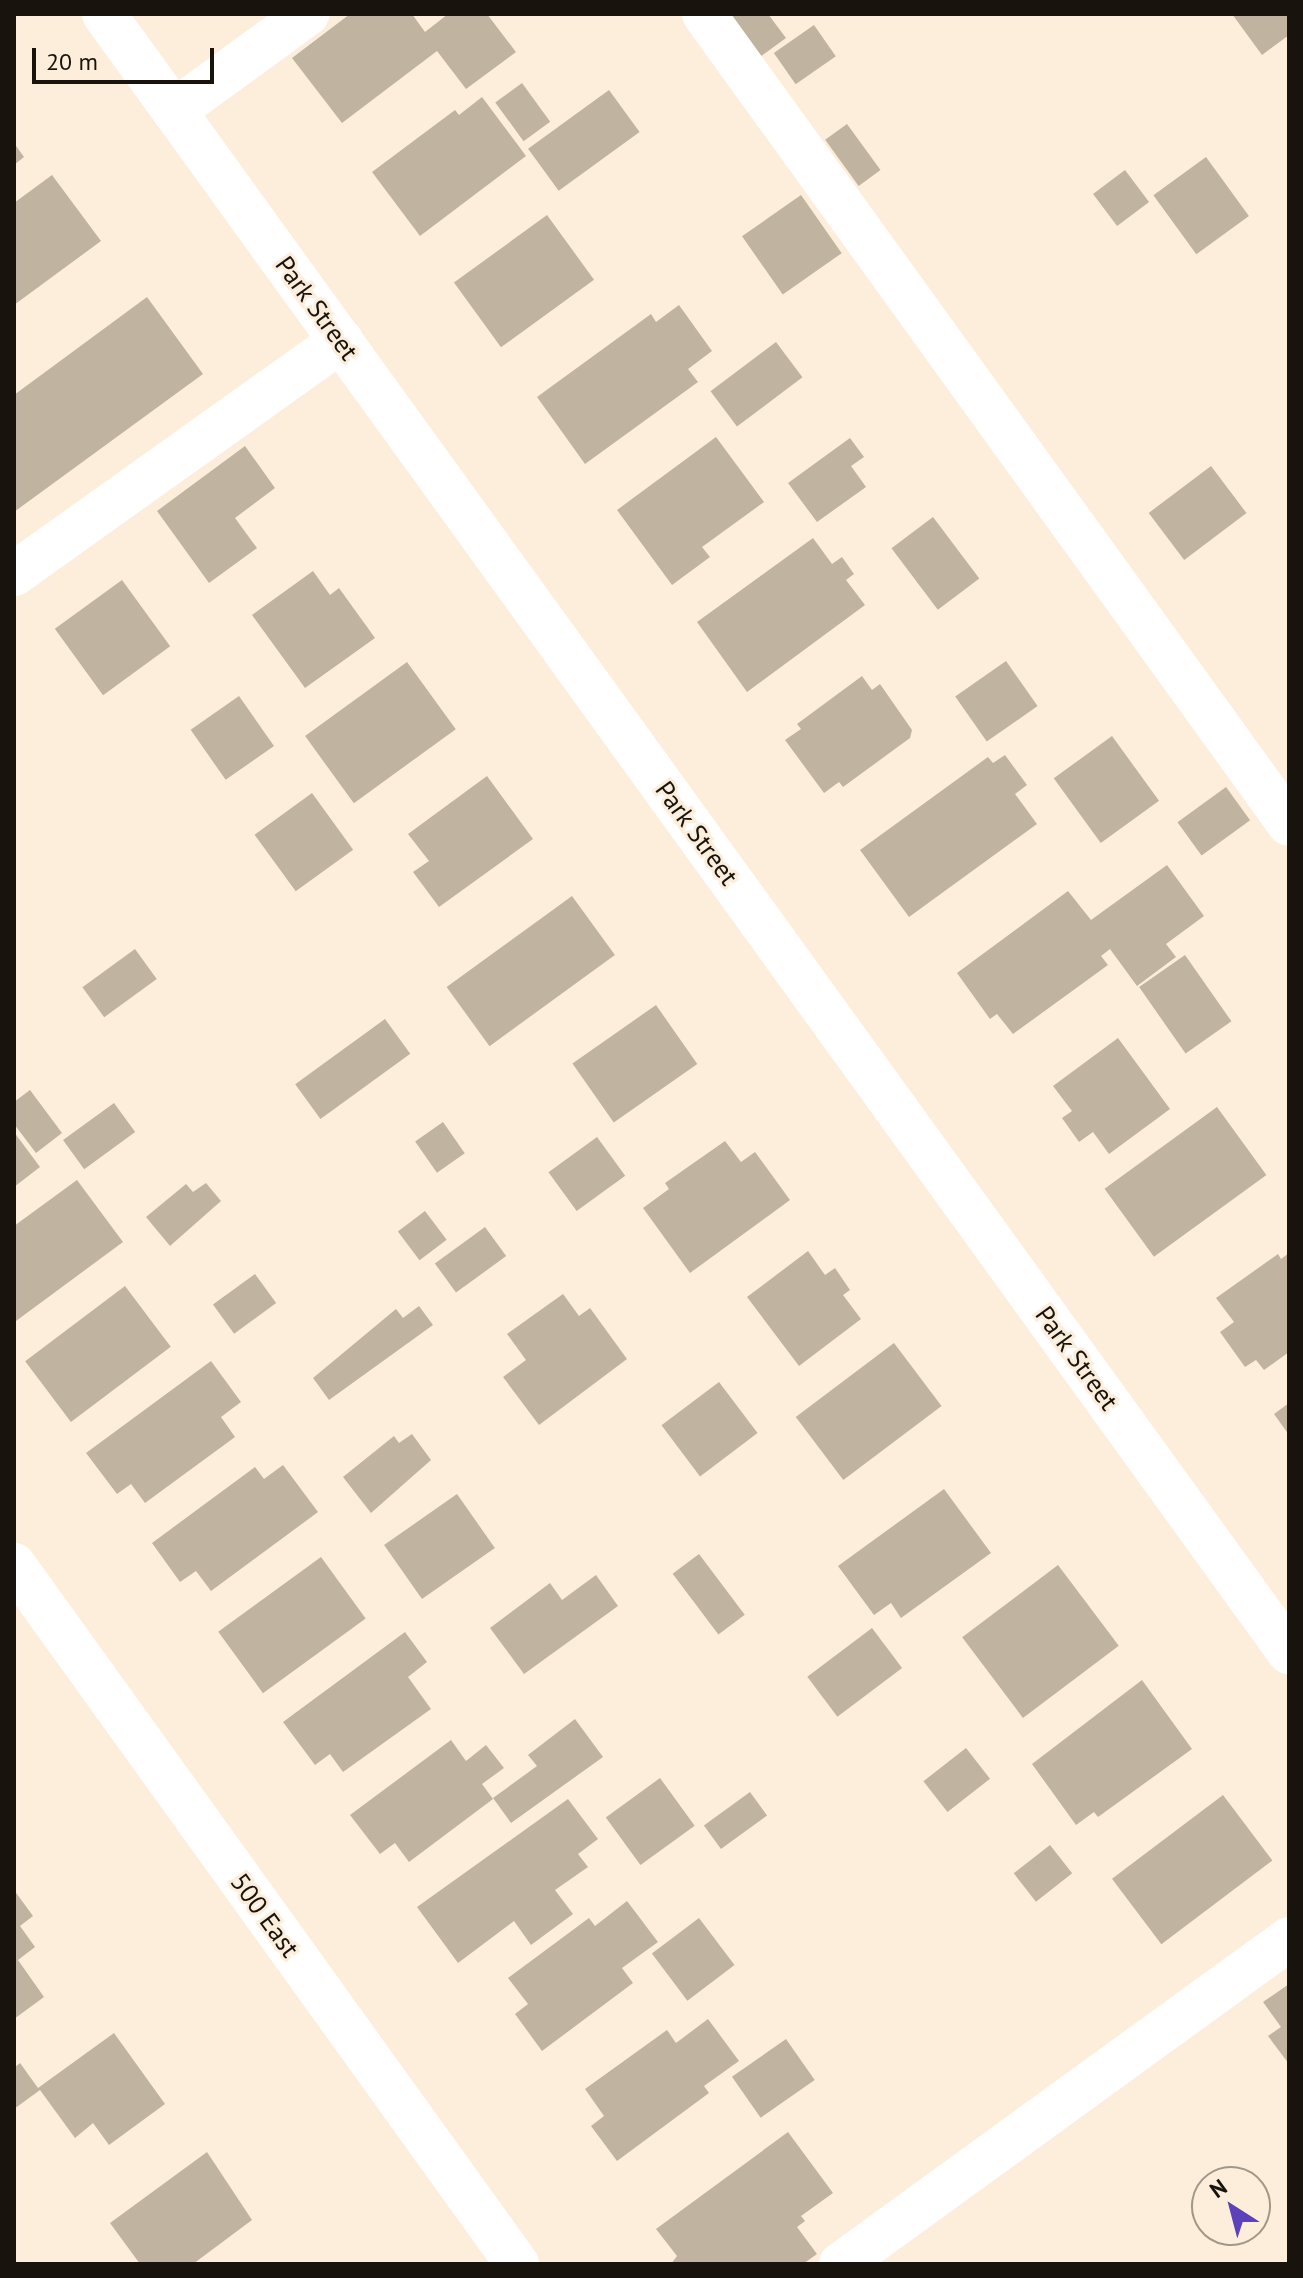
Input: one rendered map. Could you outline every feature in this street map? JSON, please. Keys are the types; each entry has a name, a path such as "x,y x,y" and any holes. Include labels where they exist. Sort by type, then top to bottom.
{"street":[{"name":"Park Street","path":"104,14 1289,1652"},
{"path":"174,111 307,14"},
{"path":"704,14 1289,824"},
{"path":"14,574 341,341"},
{"name":"500 East","path":"14,1565 517,2264"},
{"path":"841,2264 1289,1939"}],"building":[{"path":"350,14 412,14 425,32 448,14 487,14 516,52 466,89 437,51 342,123 292,58"},
{"path":"724,14 768,14 786,38 757,59"},
{"path":"1232,14 1289,14 1289,35 1262,55"},
{"path":"814,25 836,56 796,84 774,53"},
{"path":"522,83 550,122 524,141 495,102"},
{"path":"609,90 640,132 559,191 528,149"},
{"path":"482,97 526,156 420,236 372,172 455,110 459,115"},
{"path":"847,124 881,170 859,186 825,140"},
{"path":"14,143 24,157 14,165"},
{"path":"1206,157 1249,216 1196,254 1153,195"},
{"path":"1125,170 1149,202 1117,226 1093,194"},
{"path":"52,175 101,241 14,305 14,203"},
{"path":"801,195 842,253 783,294 742,236"},
{"path":"547,215 594,280 501,347 454,283"},
{"path":"147,297 203,374 14,512 14,395"},
{"path":"679,305 712,351 688,369 698,382 585,464 537,397 651,314 656,322"},
{"path":"776,342 802,377 737,426 711,391"},
{"path":"716,437 764,502 702,547 710,557 672,585 617,510"},
{"path":"850,438 864,457 851,466 866,487 817,522 788,483"},
{"path":"245,446 275,488 235,518 257,548 209,583 157,511"},
{"path":"1211,466 1247,513 1184,560 1149,513"},
{"path":"933,517 979,578 938,610 891,548"},
{"path":"813,538 832,564 842,557 854,574 846,580 865,605 747,692 697,622"},
{"path":"313,571 330,595 339,588 375,638 305,688 252,615"},
{"path":"122,580 170,646 103,695 55,629"},
{"path":"1006,661 1038,706 987,742 955,697"},
{"path":"407,662 456,729 354,803 305,736"},
{"path":"862,676 872,690 880,684 912,730 910,738 843,787 839,782 824,793 785,740 801,729 797,724"},
{"path":"239,696 274,746 226,780 191,730"},
{"path":"1112,736 1159,801 1101,843 1054,778"},
{"path":"1005,755 1027,785 1015,794 1037,824 909,917 860,850 988,757 993,763"},
{"path":"487,776 533,839 439,907 413,872 429,861 408,834"},
{"path":"1226,787 1250,820 1202,855 1177,822"},
{"path":"312,793 353,850 296,891 255,835"},
{"path":"1167,865 1204,916 1166,944 1176,957 1137,986 1110,949 1101,956 1108,965 1013,1034 997,1014 990,1019 957,973 1068,891 1091,920"},
{"path":"572,896 615,955 490,1046 447,987"},
{"path":"135,949 157,979 104,1017 82,987"},
{"path":"1185,955 1231,1021 1186,1053 1139,987"},
{"path":"656,1005 697,1064 614,1122 572,1064"},
{"path":"385,1019 410,1054 320,1119 295,1084"},
{"path":"1118,1038 1170,1109 1109,1154 1093,1132 1079,1142 1062,1118 1072,1111 1053,1086"},
{"path":"30,1090 62,1133 36,1153 14,1124 14,1102"},
{"path":"114,1103 135,1132 84,1169 63,1140"},
{"path":"1217,1107 1266,1175 1154,1257 1105,1189"},
{"path":"443,1122 465,1153 437,1173 415,1142"},
{"path":"14,1132 40,1167 14,1187"},
{"path":"597,1137 625,1176 577,1211 548,1172"},
{"path":"725,1141 741,1162 755,1152 790,1200 690,1273 643,1208 669,1189 665,1183"},
{"path":"77,1180 123,1242 16,1321 14,1226"},
{"path":"206,1183 221,1201 170,1246 146,1217 186,1184 193,1192"},
{"path":"425,1211 447,1240 420,1260 398,1231"},
{"path":"485,1227 506,1256 456,1293 435,1263"},
{"path":"808,1251 825,1275 835,1268 850,1290 843,1295 861,1319 799,1366 747,1297"},
{"path":"1289,1253 1289,1352 1264,1370 1256,1360 1245,1367 1220,1332 1234,1322 1216,1298 1278,1254 1281,1259"},
{"path":"255,1274 276,1303 234,1334 213,1305"},
{"path":"125,1286 171,1347 71,1422 25,1361"},
{"path":"563,1294 579,1316 590,1308 627,1359 539,1425 503,1377 526,1360 507,1334"},
{"path":"419,1306 433,1325 329,1400 313,1378 396,1309 403,1318"},
{"path":"894,1343 942,1406 843,1480 796,1417"},
{"path":"211,1361 241,1402 221,1417 235,1437 145,1503 131,1484 117,1494 86,1453"},
{"path":"719,1382 758,1433 700,1476 661,1425"},
{"path":"1289,1403 1289,1435 1274,1414"},
{"path":"412,1434 431,1460 371,1513 343,1477 394,1436 399,1443"},
{"path":"283,1465 318,1512 211,1591 196,1571 180,1582 152,1543 255,1467 264,1479"},
{"path":"944,1489 991,1553 901,1618 891,1603 874,1615 838,1566"},
{"path":"457,1494 495,1548 422,1599 384,1545"},
{"path":"699,1554 745,1615 718,1635 673,1574"},
{"path":"321,1557 366,1618 263,1693 218,1632"},
{"path":"1058,1565 1119,1646 1023,1718 962,1637"},
{"path":"596,1575 618,1606 524,1674 490,1628 550,1583 562,1600"},
{"path":"872,1628 902,1668 837,1717 807,1677"},
{"path":"405,1632 427,1662 408,1677 431,1709 343,1772 330,1754 315,1765 283,1722"},
{"path":"1142,1680 1192,1749 1098,1817 1094,1812 1076,1825 1032,1764"},
{"path":"575,1719 603,1757 511,1823 493,1798 537,1766 528,1755"},
{"path":"451,1740 466,1761 486,1745 504,1768 482,1784 493,1799 409,1862 395,1843 380,1854 350,1815"},
{"path":"966,1748 990,1779 947,1812 923,1781"},
{"path":"660,1778 695,1826 640,1865 606,1817"},
{"path":"750,1792 767,1815 721,1849 704,1826"},
{"path":"1223,1795 1272,1860 1161,1944 1112,1879"},
{"path":"568,1799 598,1839 578,1854 588,1867 555,1890 573,1914 531,1945 514,1921 458,1963 417,1907"},
{"path":"1050,1845 1072,1873 1036,1902 1014,1873"},
{"path":"14,1890 33,1916 20,1926 35,1947 18,1960 44,1997 14,2019"},
{"path":"627,1901 658,1942 622,1968 633,1983 542,2051 515,2014 528,2004 508,1978 589,1918 595,1926"},
{"path":"699,1918 735,1965 687,2001 652,1954"},
{"path":"1289,1984 1289,2064 1268,2036 1281,2027 1263,2002"},
{"path":"708,2019 739,2061 704,2086 709,2093 617,2161 591,2126 604,2116 585,2089 667,2030 676,2043"},
{"path":"114,2033 165,2104 109,2145 93,2123 75,2138 40,2090 14,2109 14,2068 20,2063 38,2088"},
{"path":"786,2039 815,2080 761,2118 732,2077"},
{"path":"788,2132 833,2193 801,2216 805,2221 797,2227 817,2254 803,2264 671,2264 677,2256 656,2229"},
{"path":"207,2152 252,2220 193,2264 140,2264 110,2223"}]}
